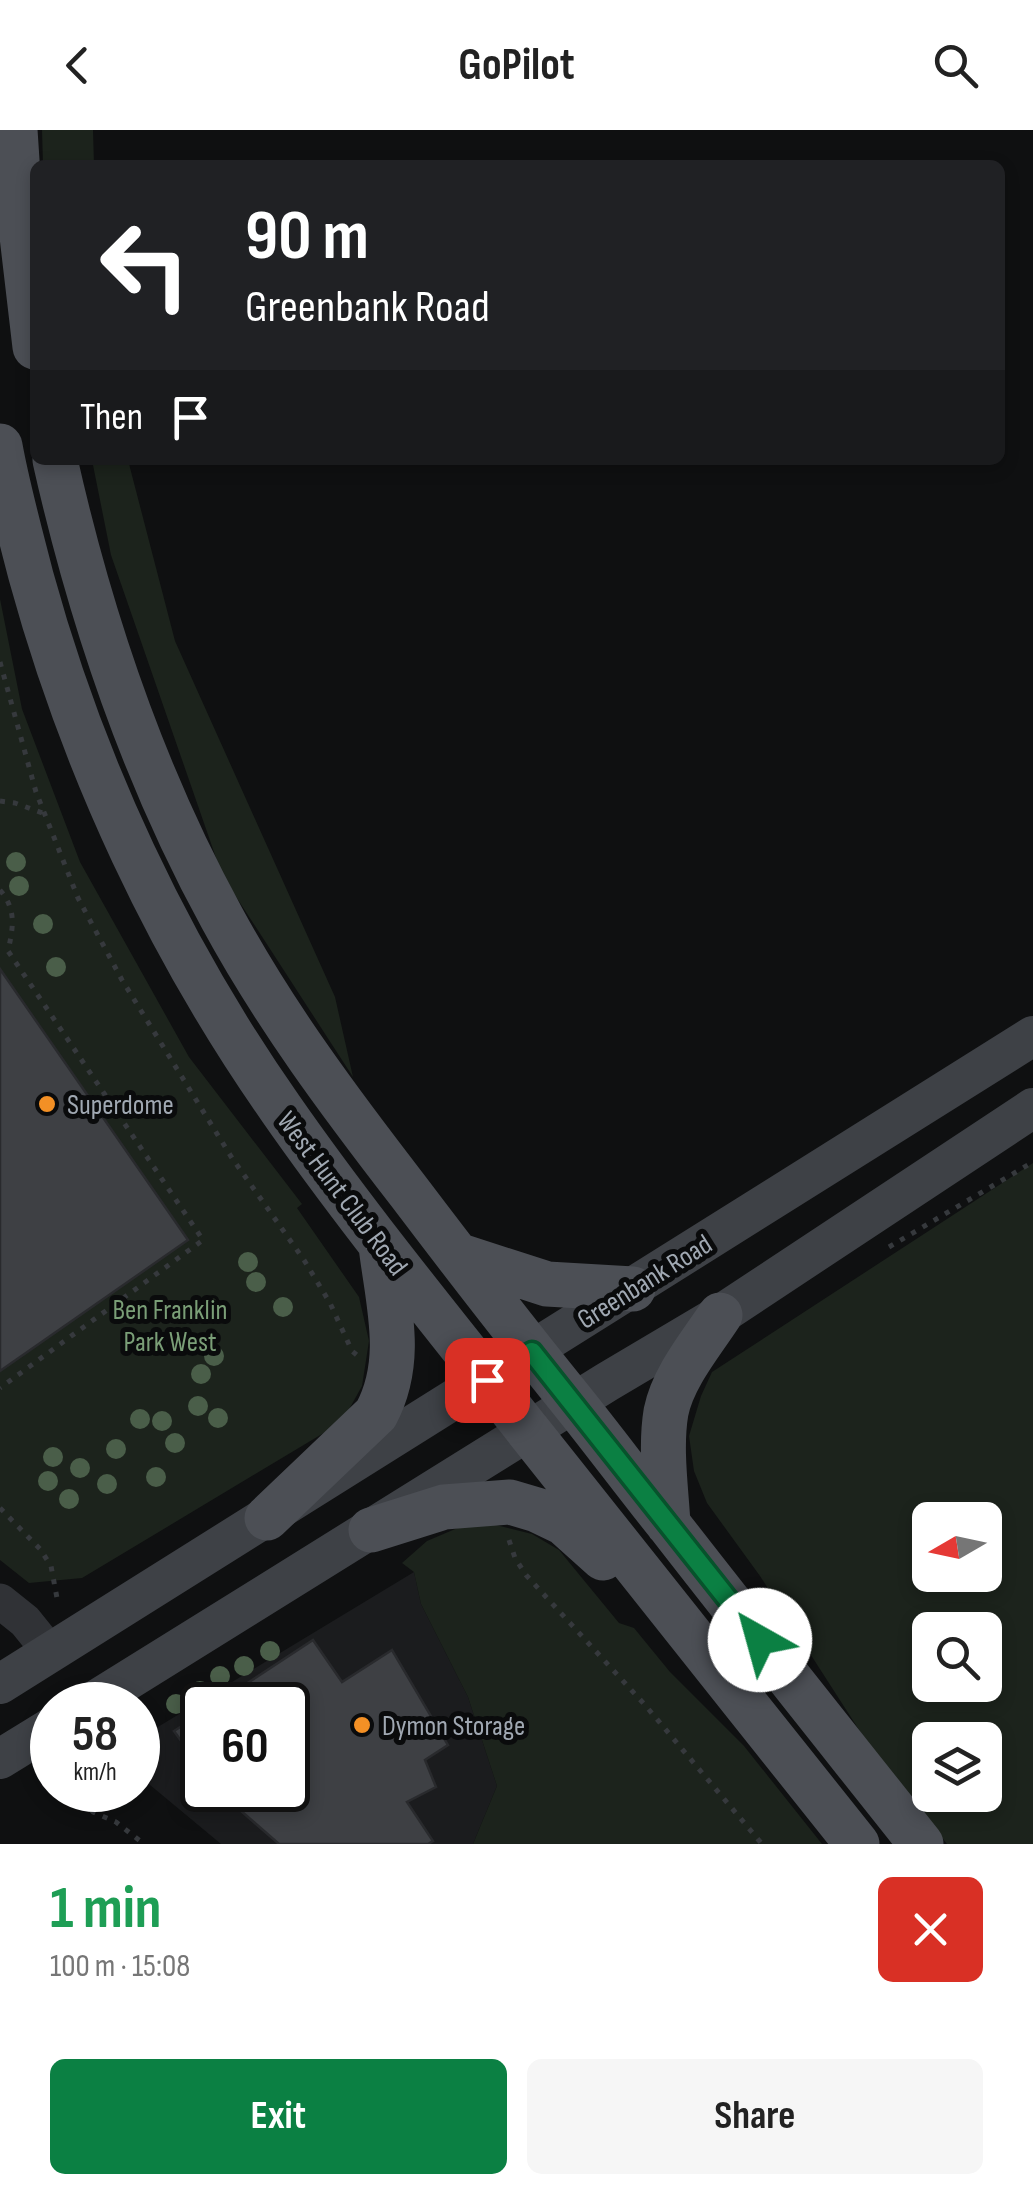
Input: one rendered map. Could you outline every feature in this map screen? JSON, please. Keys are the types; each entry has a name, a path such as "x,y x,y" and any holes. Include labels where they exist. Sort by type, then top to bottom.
{"main road":[{"path":"15,130 30,304"},
{"name":"West Hunt Club Road","path":"0,446 17,525 63,683 88,750 174,932 239,1045 280,1109 380,1244 856,1844"},
{"name":"West Hunt Club Road","path":"56,465 87,587 154,780 221,918 294,1036 338,1100 532,1352 921,1844"},
{"name":"Greenbank Road","path":"0,1684 1033,1036"},
{"path":"125,1682 720,1315 1033,1108"},
{"path":"267,1518 376,1414 386,1394 394,1347 380,1244"},
{"path":"457,1254 547,1284 632,1289"},
{"path":"668,1524 664,1442 667,1409 679,1379 720,1315"},
{"path":"371,1530 444,1508 510,1502 536,1510 564,1523 696,1641"},
{"path":"0,1758 30,1740"}],"street":[{"path":"0,1601 25,1621 50,1652"}],"path":[{"path":"0,662 36,792 78,898 122,980 232,1158 304,1260 352,1351 362,1360"},
{"path":"0,801 15,802 46,814"},
{"path":"0,890 7,898 14,923 8,951 203,1240 0,1388"},
{"path":"876,1254 1033,1162"},
{"path":"0,1508 51,1566 58,1598"},
{"path":"508,1530 515,1558 526,1574 645,1704 762,1844"},
{"path":"93,1812 116,1822 144,1844"}],"shaded area":[{"path":"414,1572 421,1604 468,1697 497,1786 473,1844 221,1844 183,1812 310,1812 310,1682 232,1682"},
{"path":"180,1714 180,1810 160,1793 160,1726"}],"green space":[{"path":"42,130 93,130 94,160 43,160"},
{"path":"93,465 129,465 175,641 335,997 353,1077 222,875 111,555"},
{"name":"Ben Franklin Park West","path":"0,599 22,709 80,862 189,1057 302,1204 297,1208 359,1297 369,1341 362,1386 342,1422 82,1578 29,1583 0,1560"},
{"path":"1033,1163 1033,1844 947,1844 921,1812 1002,1812 1002,1722 912,1722 912,1800 872,1750 760,1576 707,1503 694,1471 689,1436 712,1372"},
{"path":"467,1524 492,1524 532,1534 559,1550 619,1623 634,1628 670,1672 744,1746 822,1844 473,1844 497,1786 468,1697 421,1604 414,1572 402,1563 427,1541"}],"building":[{"name":"Superdome","path":"0,969 188,1240 0,1371"},
{"name":"Dymon Storage","path":"313,1640 342,1682 392,1650 448,1745 425,1760 436,1787 407,1802 433,1841 279,1844 242,1812 310,1812 310,1682 249,1682"}],"place":[{"name":"Superdome","path":"47,1104"},
{"name":"Dymon Storage","path":"362,1725"}],"route":[{"path":"487,1380 532,1352 760,1640"}]}
